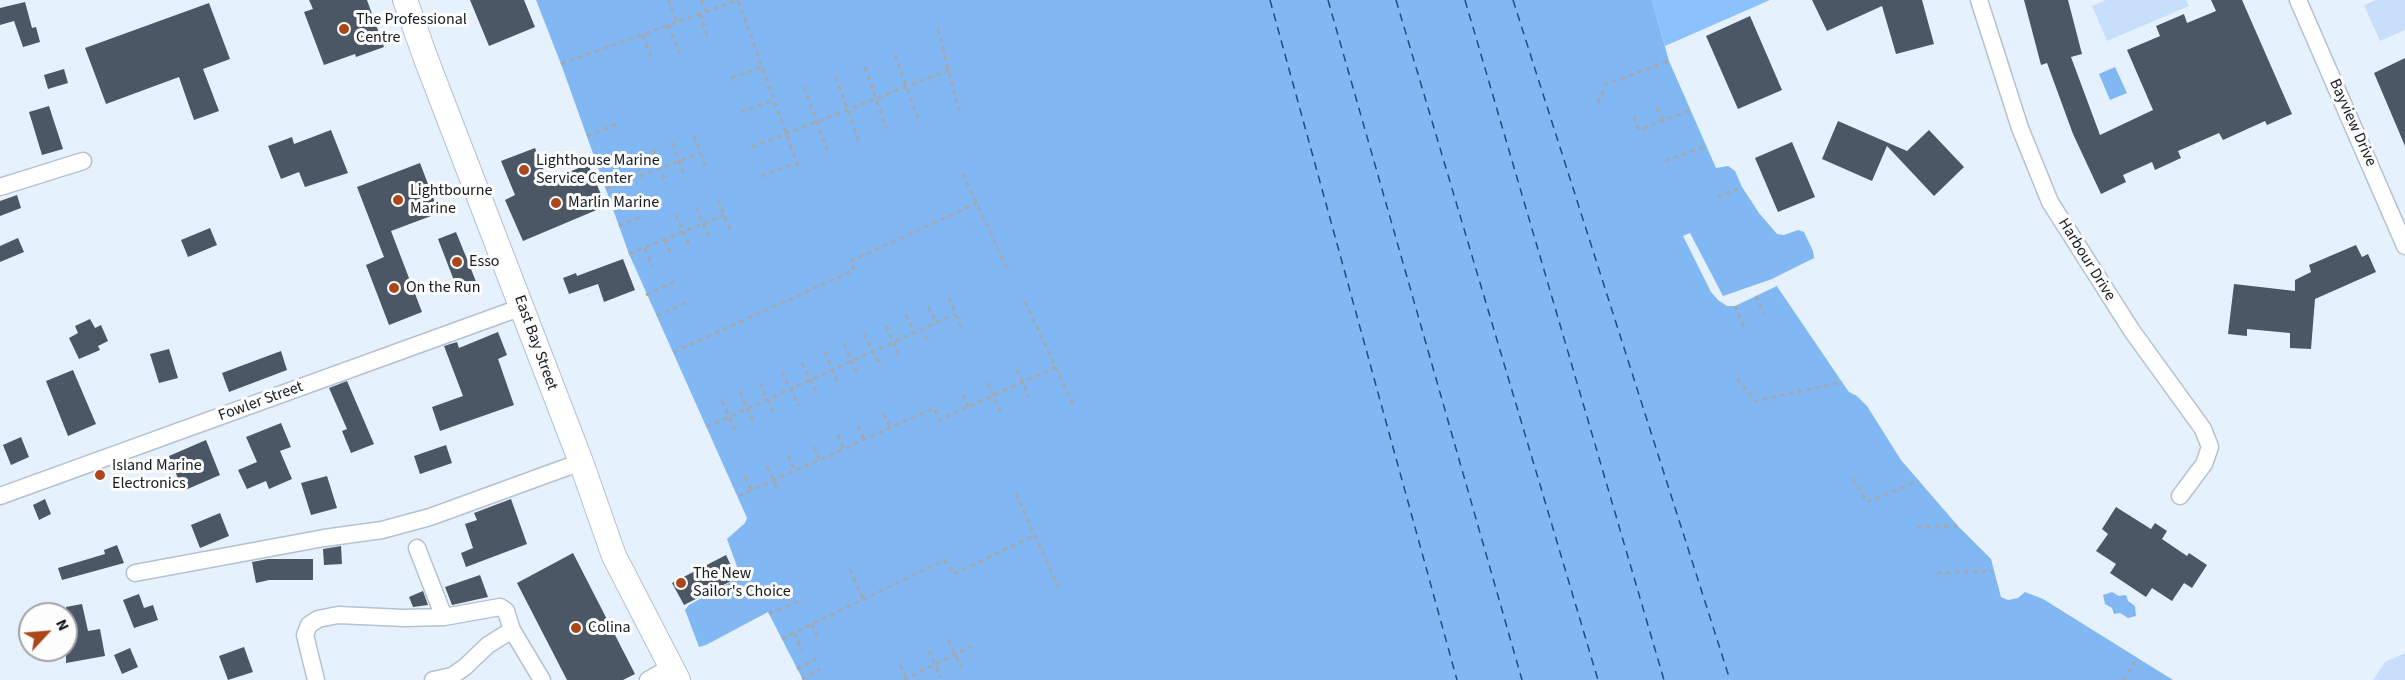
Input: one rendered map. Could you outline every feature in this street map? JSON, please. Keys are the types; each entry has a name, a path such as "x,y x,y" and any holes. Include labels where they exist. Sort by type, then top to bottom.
{"highway":[{"name":"East Bay Street","path":"405,0 581,462 614,556 675,673"}],"street":[{"name":"Harbour Drive","path":"1979,0 2020,128 2050,202 2132,331 2203,429 2210,447 2204,464 2180,496"},
{"name":"Bayview Drive","path":"2298,0 2405,246"},
{"path":"0,187 83,161"},
{"name":"Fowler Street","path":"0,496 522,307"},
{"path":"135,573 324,538 382,530 430,517 581,462"},
{"path":"417,548 444,617"},
{"path":"316,680 305,635 309,625 318,619 338,615 444,617 500,607 506,611 512,630 542,680"},
{"path":"433,680 452,676 488,645 512,630"},
{"path":"648,680 675,673"}],"path":[{"path":"668,0 677,22"},
{"path":"701,0 706,12"},
{"path":"561,64 738,0 799,169"},
{"path":"700,14 708,38"},
{"path":"668,25 680,52"},
{"path":"938,29 959,111"},
{"path":"643,35 653,62"},
{"path":"895,55 918,118"},
{"path":"1598,103 1606,84 1669,61"},
{"path":"731,78 762,67"},
{"path":"865,68 886,128"},
{"path":"752,147 785,132 949,70"},
{"path":"836,77 859,142"},
{"path":"804,87 828,152"},
{"path":"741,112 774,100"},
{"path":"1657,108 1663,121"},
{"path":"1634,117 1639,130 1691,110"},
{"path":"587,136 620,123"},
{"path":"694,136 706,168"},
{"path":"673,143 685,178"},
{"path":"1665,161 1706,146"},
{"path":"652,149 666,184"},
{"path":"606,189 700,153"},
{"path":"634,158 641,175"},
{"path":"761,176 796,163"},
{"path":"963,174 1008,270"},
{"path":"1717,196 1742,187"},
{"path":"718,200 731,232"},
{"path":"674,352 854,270 851,261 976,203"},
{"path":"696,207 710,239"},
{"path":"676,215 691,249"},
{"path":"629,254 724,215"},
{"path":"619,226 642,216"},
{"path":"665,240 672,257"},
{"path":"645,248 652,266"},
{"path":"646,295 678,279"},
{"path":"1756,296 1764,314"},
{"path":"949,298 962,329"},
{"path":"657,316 687,302"},
{"path":"1025,302 1074,406"},
{"path":"1735,306 1744,328"},
{"path":"928,307 936,322"},
{"path":"707,428 955,314"},
{"path":"906,315 914,332"},
{"path":"886,326 900,357"},
{"path":"921,328 927,339"},
{"path":"864,334 881,367"},
{"path":"844,344 858,375"},
{"path":"825,352 839,385"},
{"path":"802,363 818,395"},
{"path":"739,496 934,408 939,420 1056,367"},
{"path":"1017,370 1029,396"},
{"path":"782,372 799,406"},
{"path":"1737,379 1756,401 1842,382"},
{"path":"760,383 775,416"},
{"path":"988,383 1001,413"},
{"path":"740,392 755,425"},
{"path":"963,395 968,407"},
{"path":"722,401 737,434"},
{"path":"884,414 890,428"},
{"path":"858,426 864,439"},
{"path":"838,435 844,448"},
{"path":"814,447 820,459"},
{"path":"788,456 795,470"},
{"path":"767,467 778,489"},
{"path":"745,477 751,490"},
{"path":"1853,479 1867,502 1918,481"},
{"path":"1016,495 1061,593"},
{"path":"1917,527 1958,526"},
{"path":"782,639 944,560 954,574 1035,534"},
{"path":"850,569 863,599"},
{"path":"1936,573 1993,571"},
{"path":"769,614 802,599"},
{"path":"812,624 819,640"},
{"path":"794,633 802,651"},
{"path":"948,640 962,668"},
{"path":"900,665 905,679 972,646"},
{"path":"929,651 941,678"},
{"path":"797,669 816,659"},
{"path":"2123,680 2137,659"},
{"path":"802,679 820,669"}],"shaded area":[{"path":"536,0 1652,0 1669,61 1716,168 1728,166 1735,171 1742,187 1759,213 1777,234 1784,235 1798,230 1804,232 1813,251 1814,258 1772,279 1849,392 1867,406 1901,460 1958,526 1991,559 2001,597 2008,600 2018,598 2025,592 2043,599 2173,680 803,680 768,612 699,647 685,610 689,605 736,579 739,572 727,539 745,523 747,518 629,254"},
{"path":"1652,0 1770,0 1665,46"},
{"path":"2106,0 2186,0 2189,6 2107,41 2092,6"},
{"path":"2376,0 2405,0 2405,30 2380,41 2364,5"},
{"path":"2115,67 2127,93 2110,100 2099,74"},
{"path":"2112,592 2119,596 2126,595 2128,601 2135,606 2136,616 2128,618 2120,613 2114,614 2112,608 2105,604 2103,595"},
{"path":"2405,653 2405,680 2373,680 2385,662"}],"pier":[{"path":"1690,233 1723,296 1772,279 1777,286 1735,306 1727,306 1711,292 1683,236"}],"building":[{"name":"The Professional Centre","path":"309,0 367,0 384,47 324,65 304,12 313,9"},
{"path":"470,0 524,0 535,27 489,46"},
{"path":"1812,0 1922,0 1934,44 1896,54 1882,6 1827,31"},
{"path":"2024,0 2068,0 2082,54 2071,57 2100,135 2153,110 2127,50 2160,36 2156,26 2184,14 2187,23 2216,11 2211,0 2242,0 2292,114 2267,125 2265,121 2223,140 2219,133 2178,151 2181,158 2155,170 2152,162 2123,175 2126,182 2101,194 2073,134 2047,63 2041,65"},
{"path":"25,2 32,28 36,27 40,42 23,47 14,21 0,25 0,8"},
{"path":"209,3 230,59 203,69 219,111 194,120 179,77 106,104 85,48"},
{"path":"1750,16 1782,90 1738,109 1706,36"},
{"path":"2405,58 2405,146 2374,73"},
{"path":"64,69 68,83 48,89 44,75"},
{"path":"49,106 63,149 42,155 29,112"},
{"path":"1838,121 1907,151 1929,130 1964,167 1934,196 1887,146 1872,181 1822,159"},
{"path":"331,130 348,173 305,187 299,172 281,179 268,146 292,137 294,144"},
{"path":"1792,142 1815,197 1778,212 1755,158"},
{"name":"Marlin Marine","path":"535,148 548,181 588,164 606,206 523,241 505,200 515,195 501,161"},
{"path":"420,163 439,213 391,231 422,312 389,325 366,265 384,257 357,187"},
{"path":"17,195 21,208 0,216 0,201"},
{"path":"210,228 217,245 188,257 181,240"},
{"name":"Esso","path":"456,232 477,284 458,291 438,239"},
{"path":"18,238 24,252 0,262 0,246"},
{"path":"2356,245 2362,257 2368,254 2376,272 2315,299 2311,349 2290,348 2290,333 2247,329 2247,336 2228,334 2234,284 2295,291 2295,280 2311,272 2309,265"},
{"path":"623,259 635,290 604,302 598,284 569,294 563,278 576,273 577,276"},
{"path":"90,319 95,328 101,325 108,341 98,346 100,350 79,359 69,338 78,333 75,326"},
{"path":"498,332 507,355 498,359 514,405 440,431 432,407 463,396 444,346 457,342 459,348"},
{"path":"169,349 178,378 159,383 150,354"},
{"path":"281,351 287,370 229,392 222,373"},
{"path":"73,370 96,424 68,436 46,381"},
{"path":"347,381 374,444 351,453 342,431 347,429 329,388"},
{"path":"281,423 291,447 280,451 292,479 269,489 266,481 247,489 238,470 257,462 246,437"},
{"path":"21,437 29,457 11,465 3,445"},
{"path":"206,440 220,475 183,491 169,456"},
{"path":"446,445 452,463 420,474 414,456"},
{"path":"327,476 337,508 311,515 301,483"},
{"path":"45,499 51,514 39,520 33,505"},
{"path":"511,499 527,544 466,567 461,553 473,548 465,524 477,520 474,513"},
{"path":"2116,507 2151,529 2155,523 2167,531 2162,539 2187,556 2189,553 2207,565 2192,588 2184,583 2172,601 2152,588 2146,597 2110,573 2116,564 2096,551 2108,534 2102,529"},
{"path":"220,513 229,536 200,548 191,525"},
{"path":"117,545 124,563 62,580 58,568 105,554 104,550"},
{"path":"341,546 342,564 324,565 323,549"},
{"name":"Colina","path":"573,553 635,674 623,680 567,680 517,583"},
{"path":"726,555 737,578 684,605 672,583"},
{"path":"268,559 313,559 313,580 269,580 256,583 252,562"},
{"path":"480,575 488,597 452,605 445,587"},
{"path":"423,591 428,605 413,607 409,597"},
{"path":"139,594 144,608 153,605 158,620 134,628 123,600"},
{"path":"82,604 88,631 100,629 105,656 78,661 78,605"},
{"path":"244,647 253,672 228,680 219,656"},
{"path":"130,648 138,667 122,674 114,655"}],"ferry route":[{"path":"1270,0 1457,680"},
{"path":"1328,0 1522,680"},
{"path":"1396,0 1598,680"},
{"path":"1465,0 1664,680"},
{"path":"1513,0 1730,680"}],"place":[{"name":"The Professional Centre","path":"344,29"},
{"name":"Lighthouse Marine Service Center","path":"524,170"},
{"name":"Lightbourne Marine","path":"398,200"},
{"name":"Marlin Marine","path":"556,203"},
{"name":"Esso","path":"457,262"},
{"name":"On the Run","path":"394,288"},
{"name":"Island Marine Electronics","path":"100,475"},
{"name":"The New Sailor's Choice","path":"681,583"},
{"name":"Colina","path":"576,628"}]}
